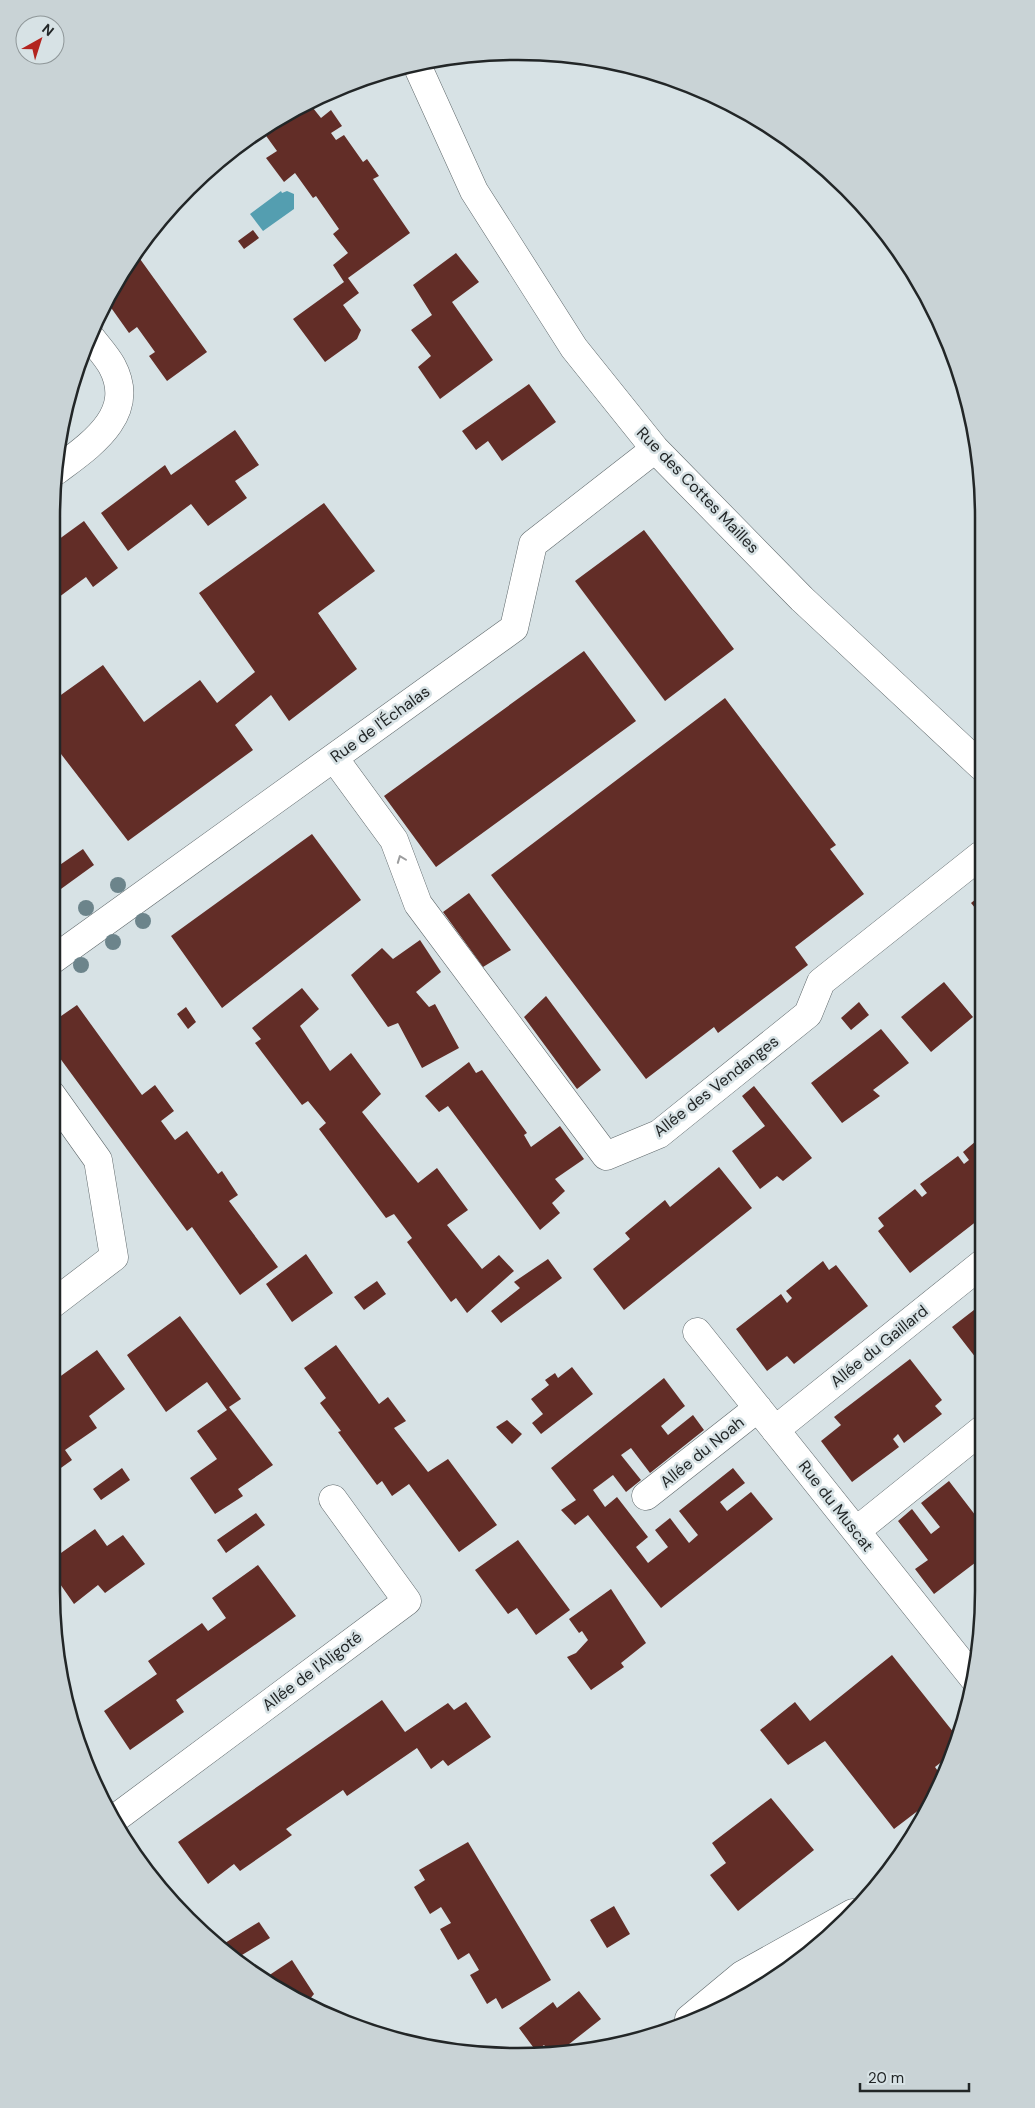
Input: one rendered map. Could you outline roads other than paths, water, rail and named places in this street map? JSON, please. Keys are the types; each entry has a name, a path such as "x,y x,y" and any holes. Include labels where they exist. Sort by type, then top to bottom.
{"street":[{"name":"Rue des Cottes Mailles","path":"419,71 474,191 574,348 654,449 802,599 975,760"},
{"path":"63,465 99,438 114,416 120,387 112,366 95,343"},
{"name":"Rue de l'Échalas","path":"60,956 514,628 533,544 654,449"},
{"name":"Allée des Vendanges","path":"334,758 394,840 418,904 606,1156 659,1134 808,1014 821,982 975,860"},
{"path":"60,1107 98,1160 114,1257 60,1298"},
{"name":"Allée du Gaillard","path":"775,1430 975,1269"},
{"name":"Rue du Muscat","path":"697,1332 968,1671"},
{"name":"Allée du Noah","path":"646,1496 758,1408"},
{"path":"856,1532 975,1435"},
{"name":"Allée de l'Aligoté","path":"119,1815 407,1601 333,1499"},
{"path":"719,2001 742,1975 825,1929"}],"water":[{"path":"281,191 282,193 287,191 294,194 294,209 263,231 250,214"}]}
